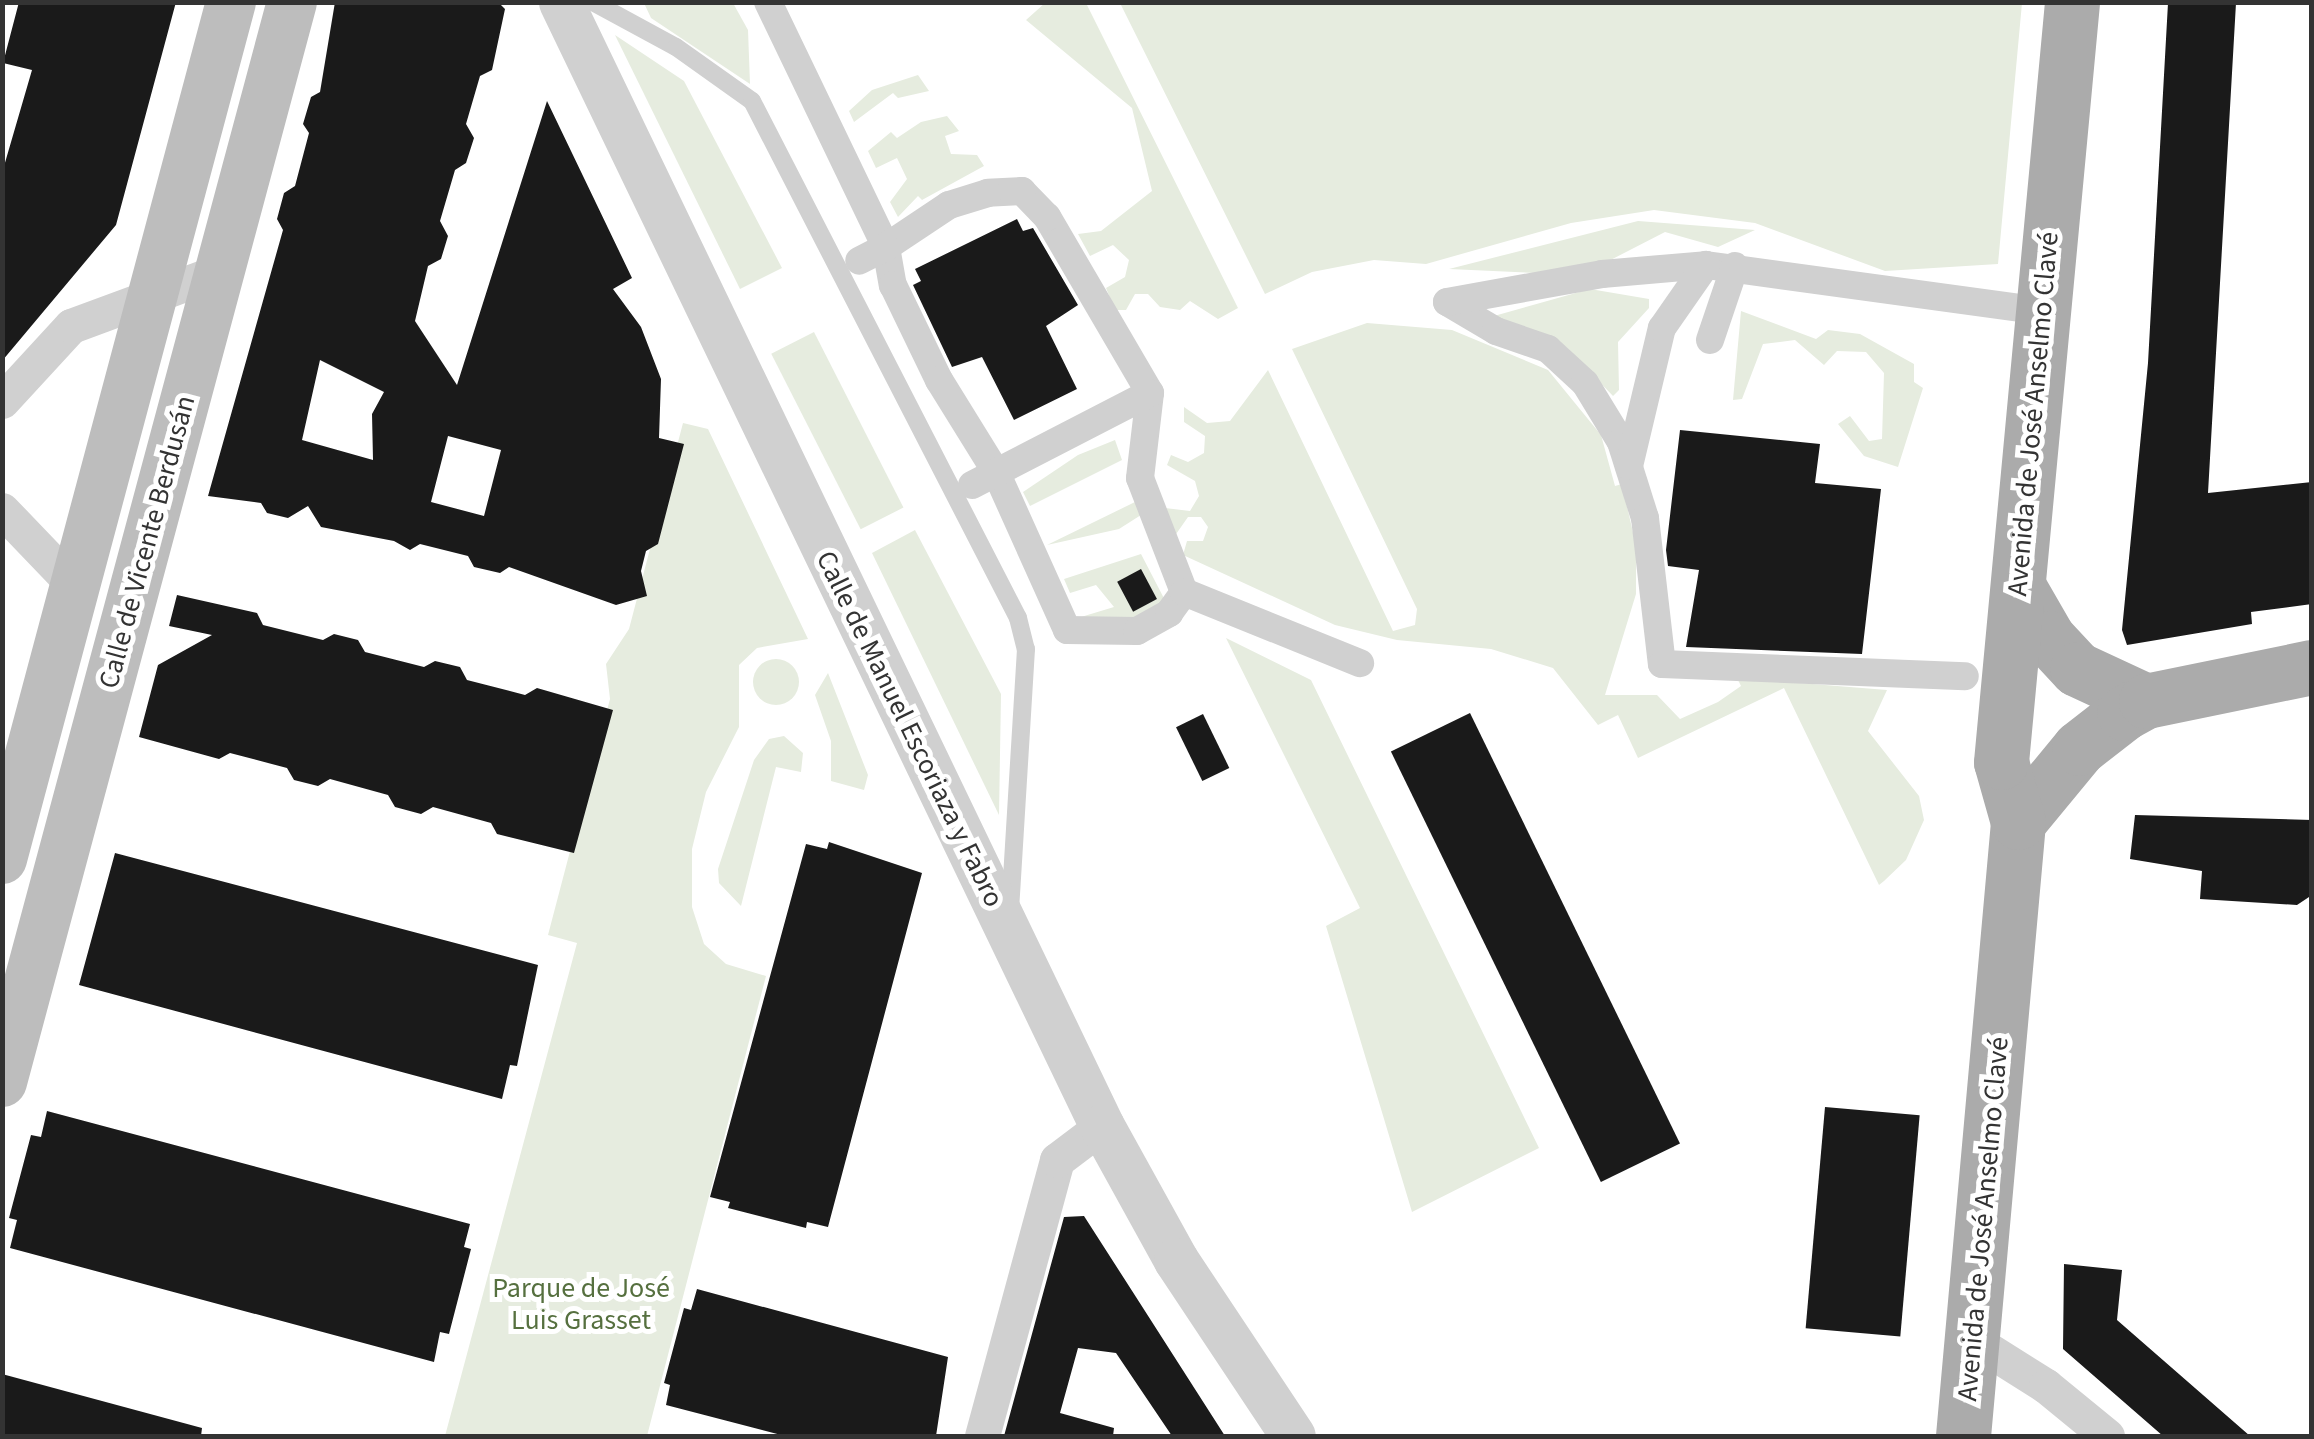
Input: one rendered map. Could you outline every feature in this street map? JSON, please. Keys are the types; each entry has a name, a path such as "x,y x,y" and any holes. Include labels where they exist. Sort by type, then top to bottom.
{"main road":[{"path":"2,858 230,2"},
{"name":"Calle de Vicente Berdusán","path":"2,1082 292,2"},
{"name":"Avenida de José Anselmo Clavé","path":"1963,1436 2018,822 2001,762 2072,2"},
{"path":"2018,586 2048,638 2077,668 2146,701"},
{"path":"2018,822 2079,748 2146,701 2312,667"}],"street":[{"name":"Calle de Manuel Escoriaza y Fabro","path":"561,2 1102,1126 1176,1260 1293,1436"},
{"path":"768,2 886,248 893,285 984,478 1067,630 1137,631 1169,613 1184,592"},
{"path":"859,261 886,248 950,205 1022,191 1047,218 1150,393 1140,478 1184,592 1360,662"},
{"path":"1964,676 1662,664 1646,518 1629,468 1585,384 1548,350 1496,331 1447,302 1602,274 1706,265 1734,266 1887,294 2041,312"},
{"path":"1629,468 1662,328 1706,265"},
{"path":"1710,340 1734,266"},
{"path":"2,401 71,326 220,271"},
{"path":"984,478 1150,393"},
{"path":"2,510 74,585"},
{"path":"982,1436 1057,1160 1102,1126"},
{"path":"1973,1340 2046,1386 2107,1436"}],"lane":[{"path":"593,2 676,47 752,102 1018,618 1026,649 1008,930"}],"green space":[{"path":"644,3 733,3 748,30 750,84 651,18"},
{"path":"1045,3 1086,3 1238,308 1218,319 1190,301 1180,310 1160,307 1148,294 1135,294 1126,310 1115,310 1106,288 1125,277 1129,260 1113,245 1090,256 1078,234 1101,231 1152,191 1132,108 1026,20"},
{"path":"1120,3 2022,3 1998,264 1885,271 1755,223 1654,210 1571,223 1426,264 1374,260 1312,272 1265,294"},
{"path":"615,35 684,81 782,268 740,289"},
{"path":"918,75 929,91 898,98 893,93 854,122 849,111 872,90"},
{"path":"947,116 959,131 945,136 951,154 977,155 984,166 922,200 918,196 898,217 890,202 907,179 897,158 876,168 868,151 891,132 897,138 921,122"},
{"path":"1638,221 1755,230 1718,247 1665,232 1593,269 1559,274 1449,269"},
{"path":"1590,289 1649,299 1649,308 1618,342 1619,390 1613,396 1566,347 1494,316"},
{"path":"1741,311 1816,339 1828,330 1860,334 1914,364 1914,382 1923,388 1898,467 1864,456 1838,424 1850,416 1869,441 1882,439 1884,373 1866,352 1837,351 1824,365 1795,340 1763,344 1742,399 1733,400"},
{"path":"1367,323 1452,330 1548,370 1601,435 1615,486 1622,484 1636,546 1636,594 1605,695 1657,695 1680,719 1718,702 1741,686 1737,678 1887,690 1868,731 1919,796 1924,820 1906,860 1879,885 1784,688 1638,758 1618,715 1598,725 1553,668 1491,649 1397,640 1335,625 1183,555 1187,541 1203,541 1208,527 1201,517 1188,517 1174,537 1165,508 1190,511 1199,496 1195,481 1167,465 1171,455 1188,462 1204,453 1205,436 1184,422 1184,407 1207,423 1230,421 1268,370 1393,631 1415,625 1417,609 1292,349"},
{"path":"814,332 903,508 861,529 771,354"},
{"name":"Parque de José Luis Grasset","path":"683,423 708,429 808,639 757,648 739,665 739,727 706,792 692,849 692,907 704,944 726,964 766,976 647,1436 445,1436 577,943 548,935 610,699 606,664 629,629"},
{"path":"1115,440 1122,460 1030,506 1023,492 1078,455"},
{"path":"1135,502 1141,515 1119,529 1047,545"},
{"path":"915,530 1001,694 999,815 872,553"},
{"path":"1141,554 1169,608 1131,630 1086,629 1081,617 1114,607 1096,585 1070,593 1064,579"},
{"path":"1226,638 1311,680 1539,1148 1412,1212 1326,926 1360,908"},
{"path":"776,659 792,666 799,682 792,698 776,705 760,698 753,682 760,666"},
{"path":"828,673 868,775 864,790 831,781 831,741 815,695"},
{"path":"784,736 803,753 801,772 776,767 741,906 719,883 718,869 754,760 769,739"}],"building":[{"path":"19,2 176,2 116,225 2,361 2,173 32,70 3,63"},
{"path":"335,2 498,2 505,9 492,70 480,76 466,124 474,138 466,163 455,170 440,221 448,236 441,259 428,266 415,321 457,385 547,101 632,278 613,289 641,327 661,379 659,438 684,444 658,544 646,551 641,571 647,596 616,605 509,567 500,573 474,567 468,556 420,544 410,550 394,541 321,527 308,506 288,518 267,513 261,503 208,496 283,230 277,219 284,193 295,186 309,133 303,124 311,97 320,92","holes":["320,360 384,392 372,414 373,460 302,440","448,436 501,450 484,516 431,502"]},
{"path":"2168,3 2236,3 2208,493 2312,482 2312,604 2251,612 2252,624 2127,645 2122,630 2148,363"},
{"path":"1017,219 1023,231 1033,228 1078,305 1046,326 1077,389 1014,420 982,357 952,367 913,285 921,281 915,269"},
{"path":"1680,430 1820,444 1815,483 1881,489 1862,654 1686,647 1699,570 1668,566 1666,550"},
{"path":"1141,569 1157,599 1133,612 1117,582"},
{"path":"177,595 257,613 263,625 323,640 334,634 358,640 365,652 424,667 435,661 460,667 467,680 525,695 537,688 613,710 574,853 497,834 491,823 433,807 421,814 395,807 388,795 330,779 318,786 294,780 287,768 230,753 219,759 139,737 158,665 212,635 169,626"},
{"path":"1470,713 1680,1144 1601,1182 1391,752"},
{"path":"1203,714 1229,768 1202,781 1176,727"},
{"path":"2135,815 2312,820 2312,895 2297,905 2200,899 2202,871 2130,859"},
{"path":"829,842 922,873 828,1227 807,1222 806,1228 728,1208 730,1202 710,1197 806,844 827,849"},
{"path":"115,853 538,965 517,1066 510,1065 502,1099 79,985"},
{"path":"1825,1107 1920,1115 1900,1336 1806,1328"},
{"path":"47,1111 470,1224 464,1247 471,1249 449,1334 440,1332 434,1362 10,1248 17,1220 9,1218 31,1135 41,1137"},
{"path":"1084,1216 1225,1436 1172,1436 1116,1353 1078,1348 1060,1413 1114,1428 1113,1436 1004,1436 1064,1217"},
{"path":"2064,1264 2122,1270 2117,1320 2250,1436 2163,1436 2063,1349"},
{"path":"697,1289 948,1357 936,1436 785,1436 666,1405 670,1385 664,1383 684,1308 691,1310"},
{"path":"2,1374 202,1428 201,1436 2,1436"}]}
